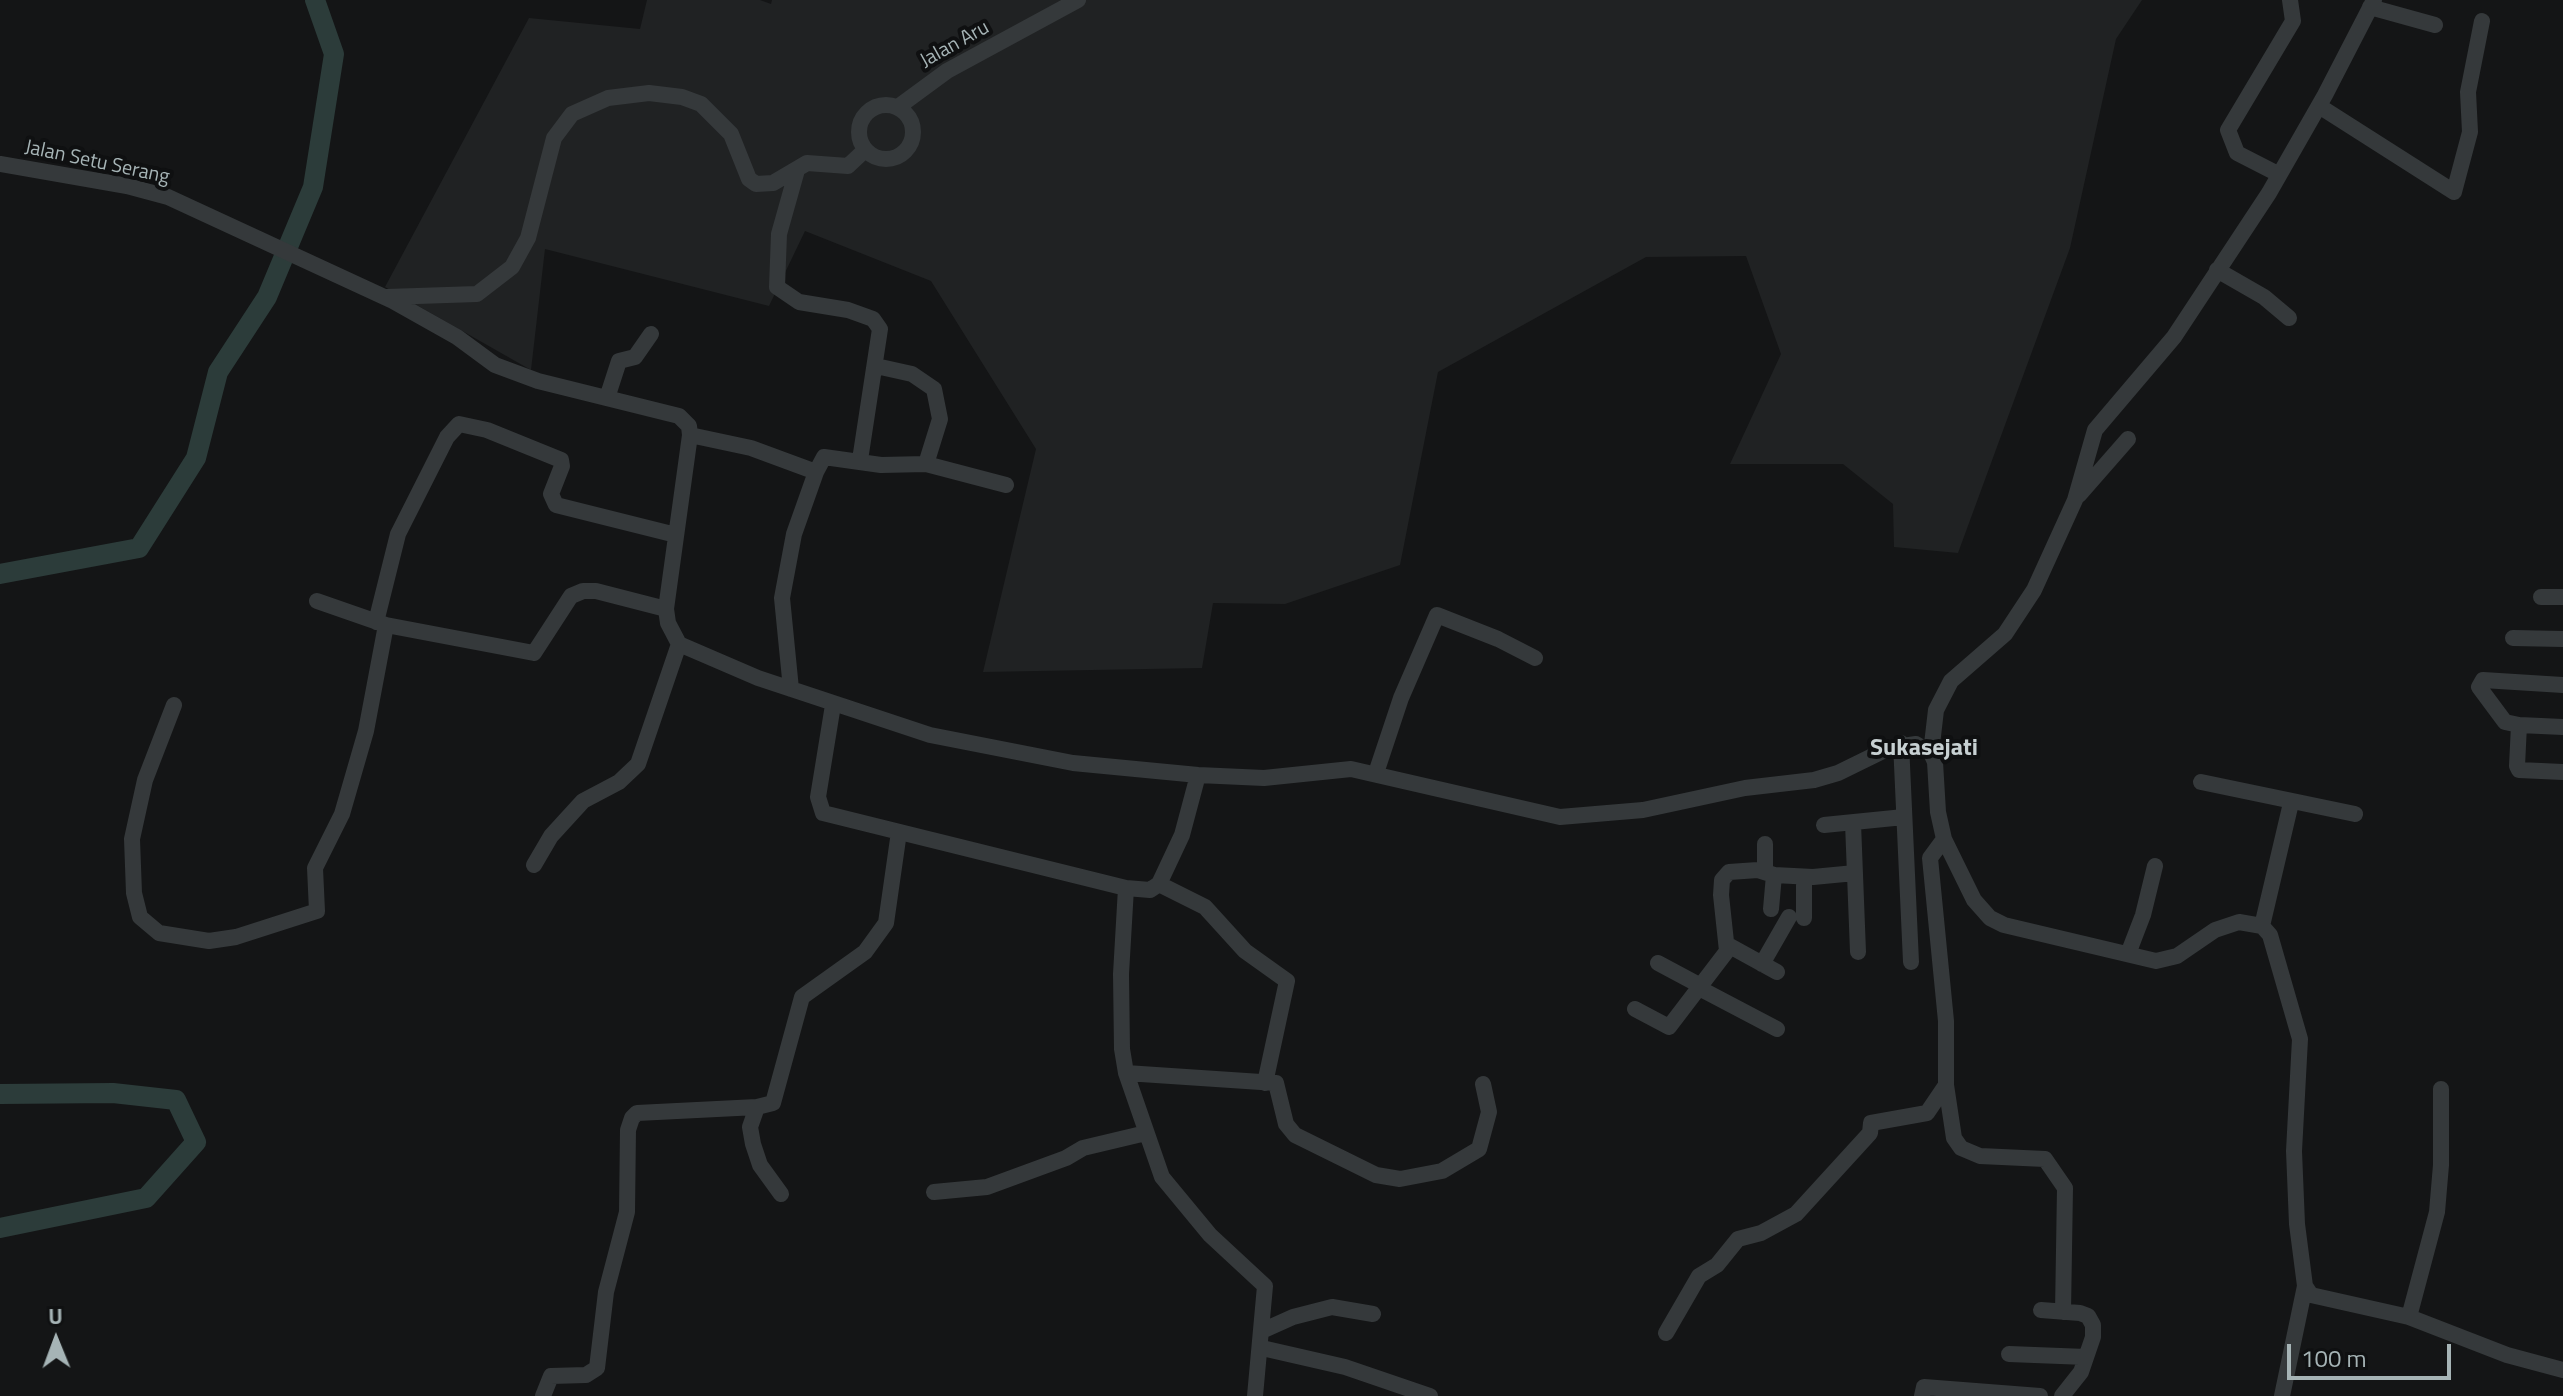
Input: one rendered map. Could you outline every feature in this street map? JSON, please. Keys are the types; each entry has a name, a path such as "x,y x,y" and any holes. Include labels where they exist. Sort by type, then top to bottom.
{"street":[{"name":"Jalan Aru","path":"898,107 947,71 1078,0"},
{"path":"2278,174 2237,153 2228,130 2293,21 2290,0"},
{"path":"2282,1396 2305,1286 2297,1224 2294,1151 2300,1039 2270,935 2262,926 2230,924 2167,960 2004,925 1990,918 1974,900 1944,839 1938,812 1935,762 1931,753 1934,720 1942,695 1951,681 2005,634 2024,611 2075,500 2095,430 2174,337 2319,106 2372,4 2435,25"},
{"path":"2319,106 2454,192 2470,132 2468,92 2482,21"},
{"path":"386,297 477,294 512,267 528,238 554,138 572,114 608,98 649,93 682,97 701,104 731,134 749,179 756,184 773,183 807,163 848,166 865,150"},
{"path":"882,105 898,107 912,122 913,132 907,149 891,159 882,159 865,150 859,127 867,112 882,105"},
{"name":"Jalan Setu Serang","path":"0,164 127,186 168,197 386,297 457,337 495,365 538,381 670,412 685,420 690,435"},
{"path":"797,170 779,234 777,287 799,302 848,310 873,319 880,329 860,460"},
{"path":"2217,270 2264,297 2289,318"},
{"path":"607,398 619,361 635,357 651,334"},
{"path":"876,366 912,374 934,389 940,419 926,464"},
{"path":"174,705 145,780 132,839 134,893 140,917 159,933 209,941 236,937 317,911 313,889 315,868 342,814 366,731 398,534 447,437 459,424 487,430 561,460 562,466 551,494 556,505 676,535"},
{"path":"816,472 751,448 690,435 666,609 672,634 679,644 791,689 930,735 1001,752 1073,763 1198,775 1264,778 1351,769 1539,815 1588,817 1814,780 1838,773 1901,743 1916,744 1931,753"},
{"path":"2075,500 2128,439"},
{"path":"791,689 782,598 794,534 822,457 881,465 926,464 1006,485"},
{"path":"317,601 381,624 534,653 571,596 583,591 596,591 666,609"},
{"path":"2541,597 2563,597"},
{"path":"1376,773 1401,698 1437,615 1498,639 1535,658"},
{"path":"2513,638 2563,639"},
{"path":"534,865 551,836 583,801 619,782 638,764 679,644"},
{"path":"2563,685 2480,682 2505,722 2563,727"},
{"path":"833,705 818,797 823,813 1126,888 1150,890 1159,884 1182,835 1198,775"},
{"path":"2519,725 2519,770 2563,772"},
{"path":"1901,743 1911,962"},
{"path":"2201,782 2355,814"},
{"path":"2262,926 2291,803"},
{"path":"1824,825 1904,817"},
{"path":"1853,823 1858,952"},
{"path":"543,1396 551,1376 586,1375 597,1368 606,1292 627,1212 628,1130 632,1118 637,1113 757,1107 773,1103 805,993 865,952 880,935 890,906 899,832"},
{"path":"1944,839 1930,858 1946,1021 1946,1085 1954,1138 1961,1148 1980,1156 2045,1159 2065,1188 2063,1312"},
{"path":"1765,844 1771,909"},
{"path":"2128,954 2143,915 2155,866"},
{"path":"1804,877 1796,918 1770,968 1728,945 1721,919 1722,880 1734,870 1804,877 1855,873"},
{"path":"1159,884 1205,907 1245,951 1287,981 1265,1083"},
{"path":"1126,888 1120,1015 1126,1073 1162,1177 1180,1203 1265,1286 1264,1330 1255,1396"},
{"path":"1635,1009 1669,1027 1728,945"},
{"path":"1658,963 1777,1029"},
{"path":"1126,1073 1279,1086 1286,1124 1295,1135 1376,1175 1400,1179 1442,1171 1479,1149 1489,1112 1483,1084"},
{"path":"1666,1333 1699,1276 1717,1265 1738,1239 1761,1233 1796,1214 1870,1133 1871,1123 1927,1113 1946,1085"},
{"path":"2409,1317 2437,1212 2441,1165 2441,1089"},
{"path":"757,1107 750,1127 753,1144 760,1165 781,1194"},
{"path":"934,1192 987,1187 1066,1158 1083,1148 1146,1133"},
{"path":"2305,1286 2311,1295 2409,1317 2507,1355 2563,1370"},
{"path":"1264,1330 1293,1317 1332,1307 1373,1314"},
{"path":"2041,1310 2088,1316 2093,1325 2081,1372 2062,1396"},
{"path":"1262,1348 1345,1367 1430,1396"},
{"path":"2009,1354 2086,1357"},
{"path":"1922,1396 1924,1387 1970,1393 2040,1396"}],"shaded area":[{"path":"647,0 760,0 771,4 772,0 2142,0 2116,39 2070,248 1958,553 1894,547 1893,504 1843,464 1730,464 1781,354 1746,256 1646,257 1438,372 1400,565 1285,604 1213,603 1202,668 983,672 1036,449 931,281 805,231 769,306 545,249 531,370 385,287 529,18 640,29"}],"waterway":[{"path":"0,574 139,548 196,458 218,372 267,297 313,187 334,54 315,0"},
{"path":"0,1094 113,1093 176,1100 196,1142 146,1198 0,1228"}],"district":[{"name":"Sukasejati","path":"1924,749"}]}
